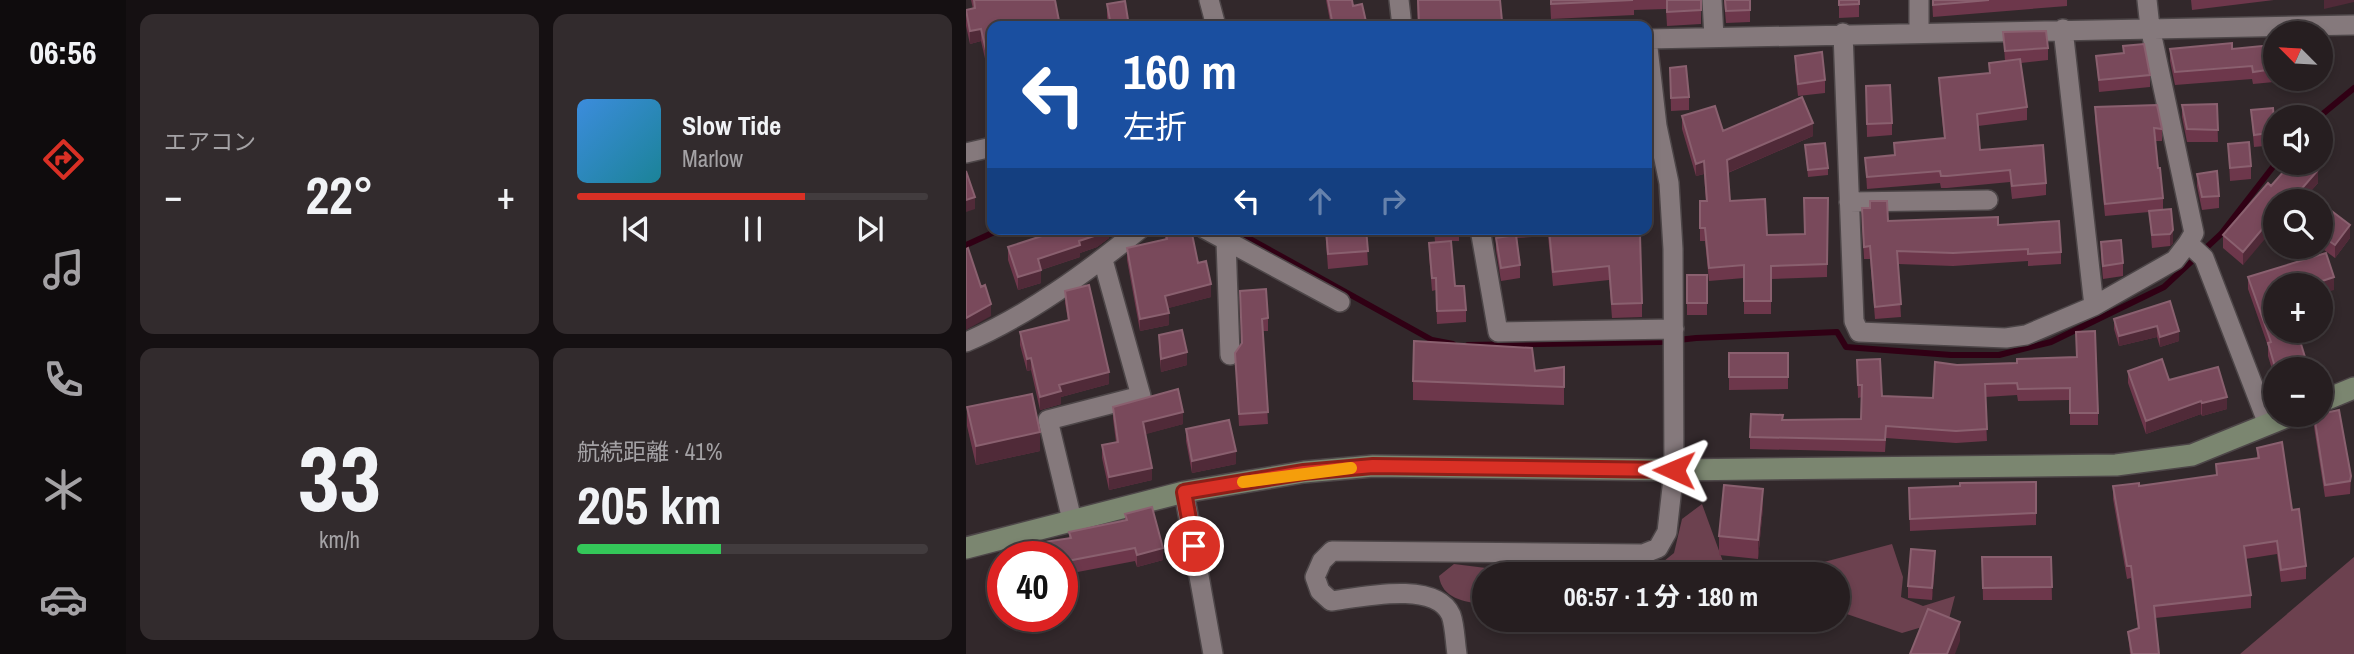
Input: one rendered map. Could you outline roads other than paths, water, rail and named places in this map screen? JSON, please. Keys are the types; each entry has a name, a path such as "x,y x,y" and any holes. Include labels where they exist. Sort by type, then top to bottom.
{"street":[{"path":"1209,0 1215,21"},
{"path":"1399,0 1401,21"},
{"path":"1712,0 1714,37"},
{"path":"1919,0 1919,31"},
{"path":"1843,33 1854,321 1859,332 2006,338 2026,335 2094,306 2175,260 2194,233 2150,27 2147,0"},
{"path":"1652,39 1919,31 2354,25"},
{"path":"2063,29 2094,306"},
{"path":"1457,654 1451,615 1439,601 1409,592 1331,601 1320,591 1315,577 1322,561 1332,551 1643,554 1658,548 1667,532 1674,470 1674,329 1669,183 1657,125 1652,82"},
{"path":"966,153 987,148"},
{"path":"1849,202 1988,200"},
{"path":"966,342 997,329 1102,260 1133,235"},
{"path":"1216,235 1340,302"},
{"path":"1481,235 1497,332 1674,329"},
{"path":"1226,241 1230,355"},
{"path":"2188,243 2204,258 2263,411"},
{"path":"1072,520 1048,420 1141,396 1102,260"},
{"path":"2333,397 2354,388"},
{"path":"966,548 1184,492 1304,472 1373,466 1674,470 2116,465 2192,455 2263,426"},
{"path":"1184,492 1213,654"}],"waterway":[{"path":"2333,105 2354,88"},
{"path":"1468,345 1660,342 1837,332 1846,347 1951,355 1999,355 2051,342 2164,287 2221,234 2267,175"},
{"path":"966,245 988,235"},
{"path":"1243,235 1432,340 1453,344"}]}
